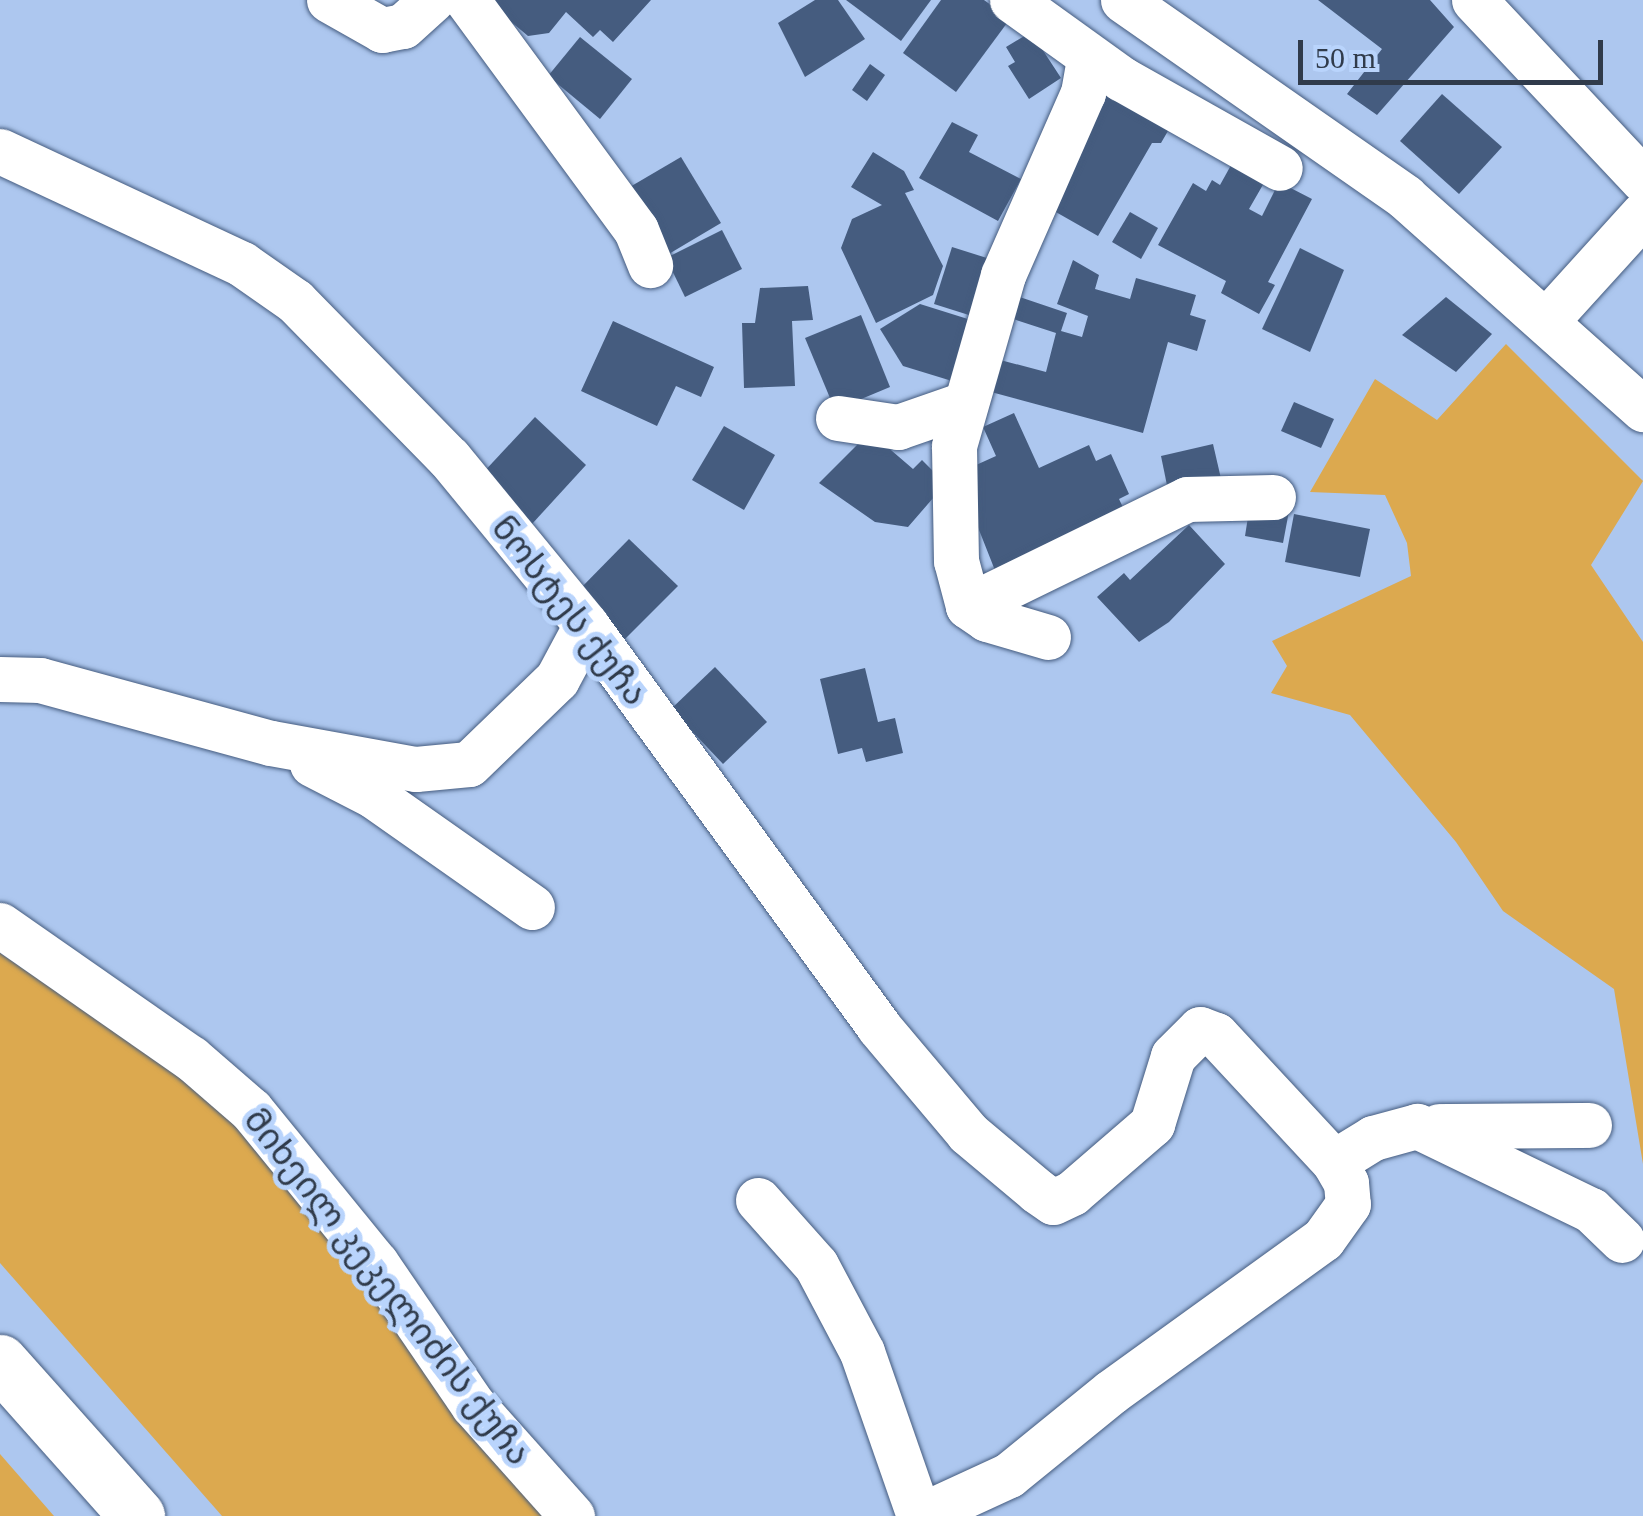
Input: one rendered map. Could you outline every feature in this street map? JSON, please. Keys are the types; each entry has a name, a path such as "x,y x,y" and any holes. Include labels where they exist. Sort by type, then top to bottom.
{"main road":[{"path":"0,1362 137,1516"}],"street":[{"path":"329,0 382,30 403,26 432,0"},
{"path":"466,0 636,230 650,265"},
{"path":"1012,0 1089,58 1280,168"},
{"path":"1123,0 1404,197 1643,409"},
{"path":"1474,0 1643,180"},
{"path":"1048,637 987,619 968,606 956,561 954,446 960,404 1002,274 1083,93 1089,58"},
{"name":"ნოსტეს ქუჩა","path":"0,150 242,264 295,301 449,458 586,625 878,1026 968,1133 1037,1191 1053,1202 1072,1193 1152,1124 1173,1056 1200,1029 1216,1035 1334,1162"},
{"path":"1546,321 1643,214"},
{"path":"838,418 898,427 960,404"},
{"path":"968,606 1186,498 1273,497"},
{"path":"0,679 40,680 271,743 416,769 470,764 558,680 586,625"},
{"path":"271,743 374,796 532,906"},
{"name":"მიხეილ კეკელიძის ქუჩა","path":"0,926 191,1058 251,1110 376,1263 473,1404 572,1516"},
{"path":"758,1200 816,1265 862,1352 920,1516 1009,1476 1111,1392 1324,1239 1348,1204 1346,1183 1334,1162 1373,1138 1417,1126 1588,1125"},
{"path":"1417,1126 1591,1210 1622,1240"}],"shaded area":[{"path":"1506,344 1643,481 1591,565 1643,642 1643,1164 1614,989 1503,911 1456,842 1350,715 1271,693 1287,666 1272,641 1411,576 1407,543 1385,495 1310,492 1375,379 1437,420"},
{"path":"0,953 176,1073 230,1119 552,1516 222,1516 0,1263"},
{"path":"0,1454 54,1516 0,1516"}],"building":[{"path":"485,0 651,0 613,42 600,30 593,37 566,12 549,33 528,36"},
{"path":"815,0 838,0 865,39 805,77 778,23"},
{"path":"846,0 931,0 901,41"},
{"path":"941,0 984,0 1010,19 956,92 903,53"},
{"path":"1318,0 1430,0 1454,27 1377,115 1347,94 1382,49"},
{"path":"1031,32 1061,78 1029,99 1008,66 1015,62 1006,47"},
{"path":"580,37 632,79 600,119 548,76"},
{"path":"870,64 885,75 867,101 852,90"},
{"path":"1108,87 1172,124 1161,143 1152,143 1098,236 1040,203"},
{"path":"1442,94 1502,147 1459,194 1400,141"},
{"path":"952,122 978,135 969,152 1021,179 998,221 919,178"},
{"path":"873,152 904,171 914,190 905,193 943,266 933,295 876,323 841,248 852,219 882,205 851,187"},
{"path":"681,157 721,223 662,258 623,191"},
{"path":"1235,158 1268,176 1249,209 1262,216 1279,182 1312,199 1268,282 1275,285 1259,314 1221,293 1226,281 1158,245 1193,183 1206,191 1212,180 1220,185"},
{"path":"1130,212 1158,228 1141,259 1112,242"},
{"path":"722,230 742,269 685,297 666,258"},
{"path":"952,247 990,259 972,316 934,304"},
{"path":"1300,248 1344,270 1310,352 1262,329"},
{"path":"1073,260 1099,275 1095,289 1130,299 1136,278 1196,295 1190,315 1206,320 1197,351 1168,342 1143,433 980,389 989,357 1046,372 1056,333 1004,316 1011,294 1067,313 1061,331 1082,337 1088,316 1057,304"},
{"path":"808,286 813,320 792,321 795,386 744,388 742,323 755,323 760,288"},
{"path":"1446,297 1492,334 1456,372 1402,335"},
{"path":"920,304 971,320 952,381 903,366 880,329"},
{"path":"861,315 890,387 835,410 805,338"},
{"path":"613,321 714,367 701,397 676,386 657,426 581,391"},
{"path":"1294,402 1334,419 1321,448 1281,431"},
{"path":"1014,413 1039,468 1089,445 1096,461 1111,454 1129,494 1119,499 1129,520 998,578 966,497 965,470 996,456 983,427"},
{"path":"535,417 586,465 532,524 480,476"},
{"path":"724,426 775,455 744,510 692,480"},
{"path":"870,432 913,469 922,460 937,475 934,497 908,527 875,522 819,483"},
{"path":"1213,444 1222,483 1169,495 1161,456"},
{"path":"1250,504 1289,511 1283,543 1245,536"},
{"path":"1294,514 1370,529 1360,577 1285,562"},
{"path":"1189,525 1225,564 1169,622 1139,642 1097,597 1124,573 1130,580"},
{"path":"629,539 678,586 623,641 575,594"},
{"path":"715,667 767,722 723,764 671,709"},
{"path":"865,668 878,722 895,718 903,753 866,762 862,748 838,754 820,679"}]}
